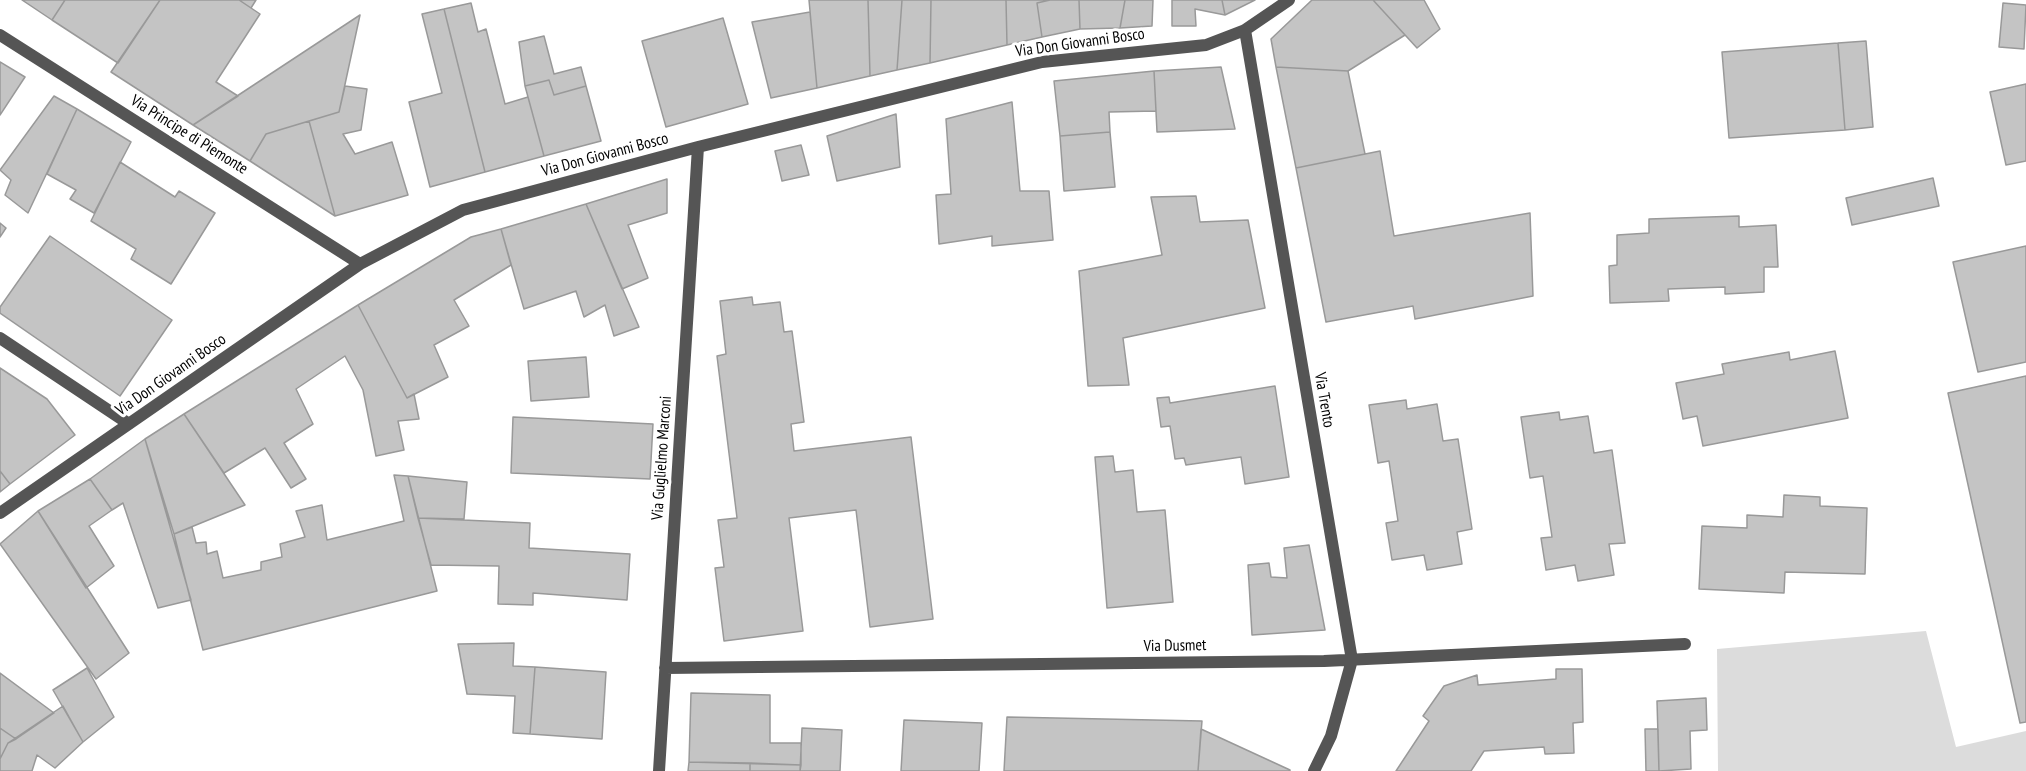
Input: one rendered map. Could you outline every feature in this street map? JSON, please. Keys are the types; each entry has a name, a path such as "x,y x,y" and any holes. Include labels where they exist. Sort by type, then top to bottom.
{"street":[{"name":"Via Don Giovanni Bosco","path":"0,513 360,264 463,210 698,147 1042,62 1206,45 1245,30 1289,0"},
{"name":"Via Trento","path":"1245,30 1352,660 1331,735 1314,771"},
{"name":"Via Principe di Piemonte","path":"0,35 360,264"},
{"name":"Via Guglielmo Marconi","path":"659,771 698,147"},
{"path":"0,338 129,424"},
{"name":"Via Dusmet","path":"666,668 1352,660 1684,644"}],"shaded area":[{"path":"1926,631 1956,747 2026,731 2026,771 1718,771 1717,649"}],"building":[{"path":"22,0 65,0 52,20"},
{"path":"65,0 160,0 118,63 52,20"},
{"path":"160,0 239,0 260,14 216,82 238,96 193,125 111,72"},
{"path":"239,0 256,0 251,8"},
{"path":"809,0 868,0 870,76 817,88"},
{"path":"868,0 902,0 897,70 870,76"},
{"path":"902,0 931,0 930,63 897,70"},
{"path":"931,0 1006,0 1007,45 930,63"},
{"path":"1006,0 1050,0 1037,3 1042,37 1007,45"},
{"path":"1050,0 1079,0 1080,29 1042,37 1037,3"},
{"path":"1079,0 1125,0 1120,28 1080,29"},
{"path":"1125,0 1153,0 1152,26 1120,28"},
{"path":"1172,0 1222,0 1225,15 1195,9 1196,26 1172,26"},
{"path":"1222,0 1255,0 1225,15"},
{"path":"1312,0 1373,0 1405,35 1348,71 1276,67 1271,39"},
{"path":"1373,0 1424,0 1440,29 1417,48"},
{"path":"471,3 478,32 486,29 505,104 528,97 544,156 485,172 444,9"},
{"path":"2003,3 2026,5 2024,49 1999,47"},
{"path":"444,9 485,172 430,187 409,102 442,93 422,14"},
{"path":"810,12 817,88 771,98 752,22"},
{"path":"360,15 339,112 266,134 250,161 193,125"},
{"path":"723,18 748,104 666,127 642,41"},
{"path":"544,36 554,74 581,67 586,86 554,95 549,80 525,86 519,42"},
{"path":"1866,41 1873,127 1845,130 1838,43"},
{"path":"1838,43 1845,130 1729,138 1722,52"},
{"path":"0,62 25,77 0,115"},
{"path":"1221,67 1235,129 1157,132 1154,71"},
{"path":"1276,67 1348,71 1365,154 1296,168"},
{"path":"1154,71 1156,111 1109,112 1110,132 1060,136 1054,81"},
{"path":"549,80 554,95 586,86 601,141 544,156 525,86"},
{"path":"2026,84 2026,161 2006,165 1990,92"},
{"path":"345,86 367,89 361,130 343,134 355,154 392,142 408,195 335,216 309,121 339,112"},
{"path":"54,96 77,109 28,213 5,195 11,180 0,170"},
{"path":"1012,102 1020,191 1049,191 1053,240 992,246 992,236 939,244 936,195 951,194 946,119"},
{"path":"77,109 131,142 94,213 70,199 76,190 47,174"},
{"path":"896,114 900,167 837,181 827,136"},
{"path":"309,121 335,216 250,161 266,134"},
{"path":"1110,132 1115,187 1064,191 1060,136"},
{"path":"801,145 809,175 782,181 775,151"},
{"path":"1380,151 1394,236 1530,213 1533,296 1415,319 1413,306 1326,322 1296,168"},
{"path":"120,162 175,197 179,191 215,213 171,284 131,259 136,249 91,221"},
{"path":"1933,178 1939,206 1852,225 1846,198"},
{"path":"667,179 667,213 628,225 648,278 622,289 586,204"},
{"path":"1196,196 1200,222 1248,220 1265,308 1123,338 1129,385 1088,386 1079,271 1162,255 1151,197"},
{"path":"586,204 639,327 614,336 605,305 584,317 576,291 524,309 501,229"},
{"path":"1739,216 1739,227 1776,225 1778,267 1764,267 1764,292 1725,294 1725,287 1668,289 1669,301 1610,303 1609,266 1617,265 1617,235 1649,233 1649,219"},
{"path":"0,223 6,228 0,237"},
{"path":"501,229 511,265 454,300 469,326 434,345 448,377 407,398 358,305 471,237"},
{"path":"50,236 172,320 120,396 0,313 0,307"},
{"path":"2026,246 2026,362 1978,372 1953,262"},
{"path":"752,297 753,305 780,302 784,332 792,331 804,422 791,424 794,451 911,437 933,619 870,627 856,510 789,518 803,631 724,641 715,568 724,567 718,520 737,518 717,356 726,354 720,301"},
{"path":"358,305 407,398 414,394 419,419 398,421 404,450 376,456 363,390 345,356 296,389 313,424 284,443 306,479 291,488 265,448 224,473 184,414"},
{"path":"1835,351 1848,418 1703,446 1697,416 1683,419 1676,383 1724,374 1722,364 1789,352 1790,360"},
{"path":"586,357 589,397 531,401 528,361"},
{"path":"0,368 47,399 75,435 10,484 0,471"},
{"path":"2026,376 2026,722 2020,723 1948,393"},
{"path":"1275,386 1289,477 1245,484 1241,457 1186,465 1184,458 1175,459 1170,426 1161,427 1157,398 1169,397 1170,403"},
{"path":"1406,400 1407,409 1437,404 1443,441 1458,439 1472,529 1457,532 1462,564 1427,570 1424,555 1392,560 1386,523 1398,521 1389,461 1378,463 1369,405"},
{"path":"1559,412 1560,420 1588,416 1594,453 1612,450 1625,543 1609,544 1614,575 1578,581 1575,565 1546,570 1541,538 1552,537 1543,476 1530,478 1521,417"},
{"path":"184,414 245,505 174,534 145,439"},
{"path":"513,417 653,424 650,479 511,473"},
{"path":"145,439 191,600 158,608 123,503 112,510 90,479"},
{"path":"1113,456 1115,472 1133,470 1137,512 1165,510 1173,602 1107,608 1095,457"},
{"path":"0,471 10,484 0,492"},
{"path":"394,475 408,476 437,591 203,650 174,534 192,527 196,543 206,542 207,554 217,551 223,578 261,570 261,562 282,557 280,544 305,537 296,511 322,505 327,540 404,521"},
{"path":"408,476 467,482 464,519 418,518"},
{"path":"90,479 112,510 89,526 114,566 86,588 38,511"},
{"path":"1784,495 1820,497 1820,506 1867,508 1865,574 1785,572 1784,593 1699,589 1702,526 1747,528 1747,515 1783,517"},
{"path":"38,511 129,653 96,679 0,544"},
{"path":"418,518 530,523 529,548 630,554 627,600 533,593 533,605 498,604 499,566 431,565"},
{"path":"1309,545 1325,630 1252,635 1248,565 1269,563 1271,577 1287,578 1284,548"},
{"path":"514,643 513,666 535,667 530,734 513,733 515,696 467,694 458,644"},
{"path":"535,667 606,672 602,739 530,734"},
{"path":"87,668 114,717 83,742 53,690"},
{"path":"1556,669 1582,669 1583,722 1573,723 1574,753 1545,754 1544,747 1484,751 1471,771 1396,771 1429,721 1423,716 1444,686 1477,675 1478,685 1556,679"},
{"path":"0,673 54,713 16,739 0,728"},
{"path":"691,693 770,695 770,743 801,743 801,765 689,762"},
{"path":"1706,698 1707,730 1690,731 1691,769 1659,771 1657,701"},
{"path":"63,706 83,742 55,768 37,755 32,771 0,771 0,759 8,743"},
{"path":"1007,717 1202,721 1198,771 1004,771"},
{"path":"904,720 982,723 979,771 901,771"},
{"path":"0,728 16,739 8,743 0,759"},
{"path":"802,728 842,730 840,771 800,771"},
{"path":"1201,729 1290,770 1290,771 1198,771"},
{"path":"1645,729 1658,729 1659,771 1646,771"},
{"path":"689,762 750,763 750,771 688,771"},
{"path":"750,763 801,765 800,771 750,771"}]}
